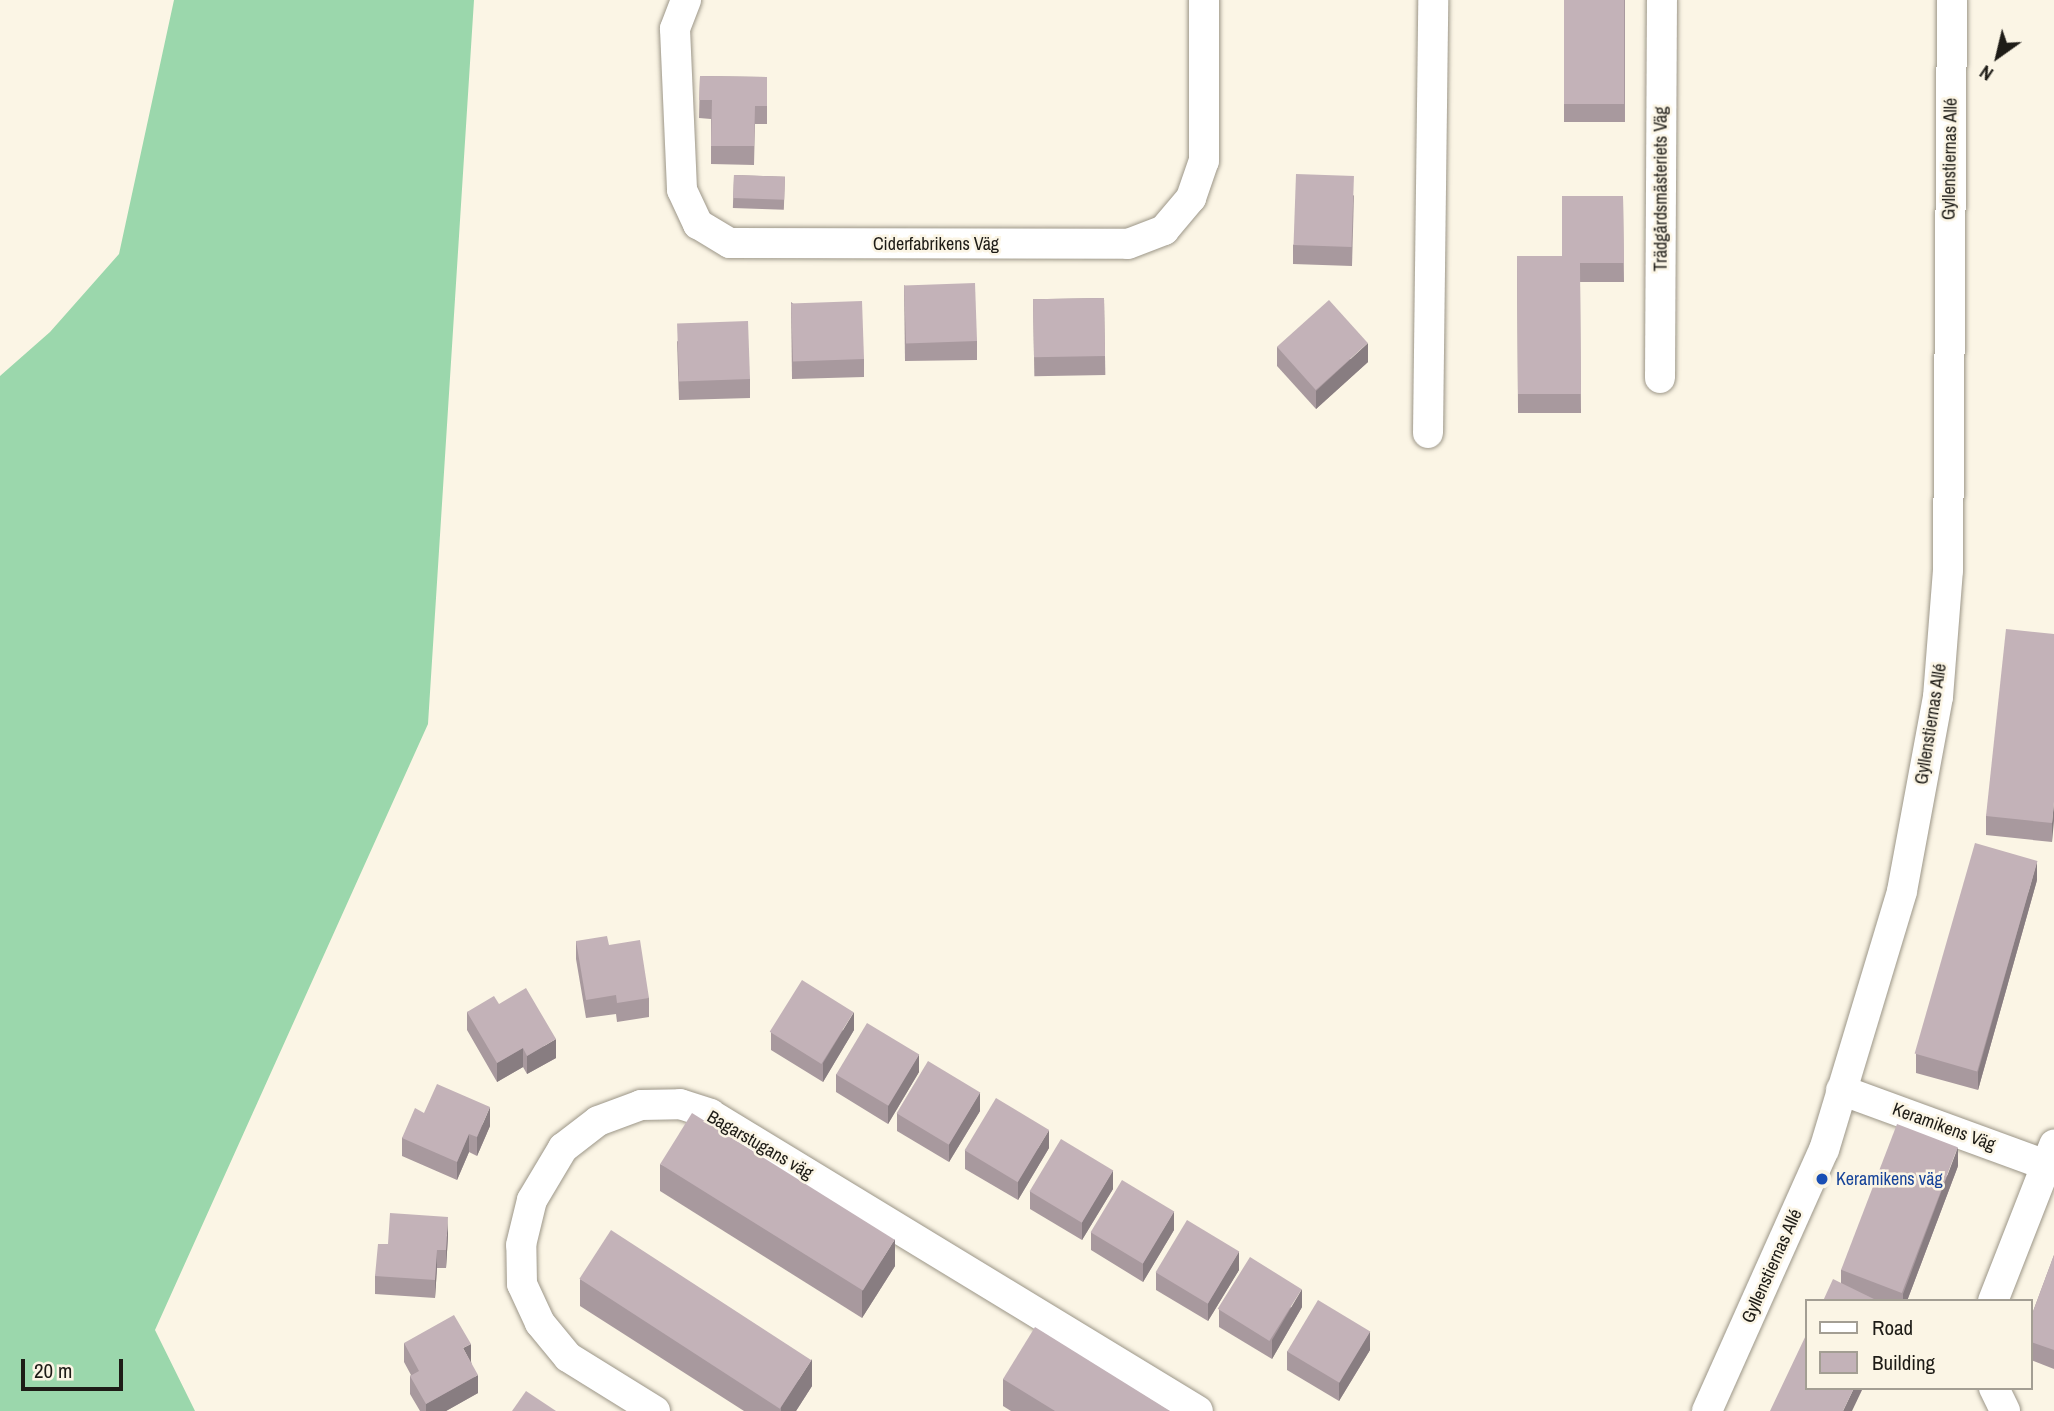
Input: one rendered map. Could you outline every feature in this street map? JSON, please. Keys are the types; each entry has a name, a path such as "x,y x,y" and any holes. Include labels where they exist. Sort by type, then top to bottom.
{"street":[{"name":"Ciderfabrikens Väg","path":"686,0 675,29 682,190 698,224 730,243 1114,244 1128,244 1164,230 1191,198 1204,161 1204,0"},
{"path":"1428,433 1433,0"},
{"name":"Trädgårdsmästeriets Väg","path":"1660,378 1662,0"},
{"name":"Gyllenstiernas Allé","path":"1707,1411 1824,1150 1902,891 1938,697 1948,571 1952,0"},
{"name":"Keramikens Väg","path":"1842,1090 2050,1155 1994,1299"},
{"name":"Bagarstugans väg","path":"655,1411 568,1357 540,1323 522,1284 521,1245 532,1200 563,1148 608,1117 641,1105 680,1104 710,1114 1198,1411"},
{"path":"1995,1390 2005,1411"}],"green space":[{"path":"174,0 474,0 428,724 155,1330 195,1411 0,1411 0,376 50,332 119,254"}],"building":[{"path":"1564,0 1624,0 1624,104 1564,104"},
{"path":"700,76 767,77 767,106 755,106 754,146 711,146 712,100 699,100"},
{"path":"1296,174 1354,176 1351,247 1294,245"},
{"path":"734,175 785,177 784,200 733,198"},
{"path":"1562,196 1623,196 1624,263 1580,263 1581,394 1518,394 1517,256 1562,256"},
{"path":"975,283 977,341 906,343 904,285"},
{"path":"1104,298 1105,356 1034,357 1033,299"},
{"path":"1329,300 1368,343 1316,390 1277,347"},
{"path":"862,301 864,359 793,361 791,303"},
{"path":"748,321 750,379 679,381 677,323"},
{"path":"2006,629 2054,634 2052,823 1986,816"},
{"path":"1975,843 2037,861 1977,1071 1915,1054"},
{"path":"607,936 609,945 640,940 649,998 617,1003 616,995 586,1000 576,941"},
{"path":"802,980 854,1012 821,1064 770,1032"},
{"path":"526,988 556,1039 527,1056 523,1048 497,1063 467,1012 494,996 499,1004"},
{"path":"867,1023 919,1054 888,1106 836,1074"},
{"path":"928,1061 980,1092 949,1145 897,1113"},
{"path":"437,1084 490,1107 477,1137 469,1134 457,1162 402,1138 415,1108 424,1113"},
{"path":"996,1098 1049,1130 1018,1182 965,1150"},
{"path":"692,1113 895,1240 863,1291 660,1164"},
{"path":"1897,1124 1958,1147 1902,1293 1841,1270"},
{"path":"1061,1139 1113,1170 1082,1223 1030,1191"},
{"path":"1122,1180 1174,1211 1143,1264 1091,1232"},
{"path":"390,1213 448,1217 446,1250 437,1250 435,1280 375,1276 378,1244 388,1244"},
{"path":"1187,1220 1239,1251 1208,1304 1156,1272"},
{"path":"611,1230 811,1360 780,1409 579,1279"},
{"path":"2054,1255 2054,1350 2033,1343 2033,1312"},
{"path":"1250,1257 1302,1289 1269,1341 1218,1309"},
{"path":"1833,1279 1874,1299 1824,1299"},
{"path":"1318,1300 1370,1331 1339,1383 1287,1351"},
{"path":"454,1315 471,1344 463,1348 478,1375 426,1404 410,1376 419,1371 404,1343"},
{"path":"1035,1327 1170,1411 1055,1411 1003,1379"},
{"path":"1806,1335 1806,1390 1853,1390 1843,1411 1770,1411"},
{"path":"526,1391 556,1411 512,1411"}],"place":[{"name":"Keramikens väg","path":"1822,1179"}]}
